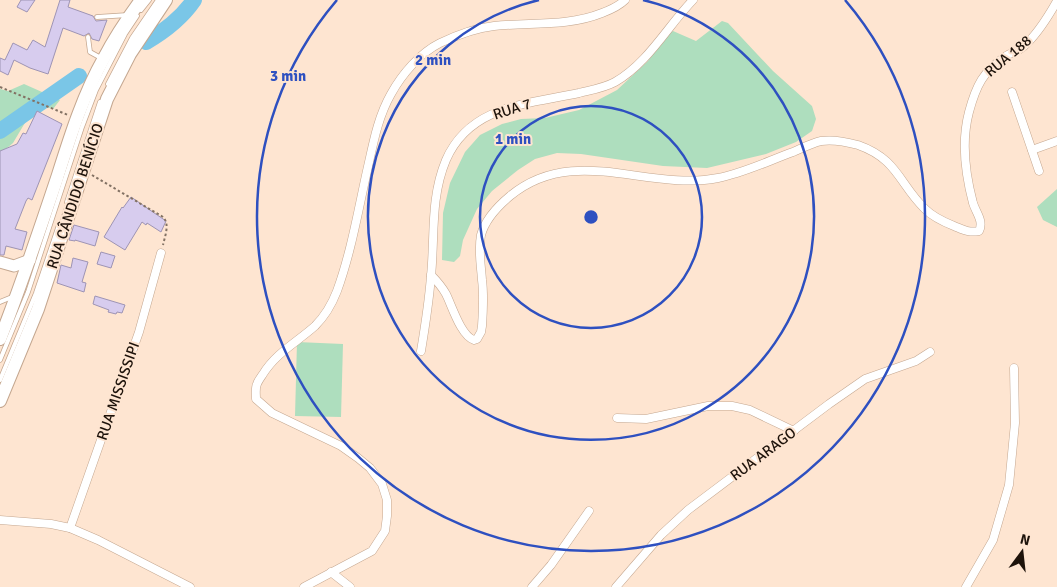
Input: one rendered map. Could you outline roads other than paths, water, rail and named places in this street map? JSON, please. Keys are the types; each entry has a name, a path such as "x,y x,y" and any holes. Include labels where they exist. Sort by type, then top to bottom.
{"main road":[{"name":"RUA CÂNDIDO BENÍCIO","path":"0,339 30,260 77,119 103,59 140,0"},
{"name":"RUA CÂNDIDO BENÍCIO","path":"0,401 38,309 107,99 130,54 166,0"},
{"path":"4,264 14,266 30,260"},
{"path":"4,264 19,289"}],"street":[{"path":"304,587 372,551 385,531 387,500 382,484 370,468 347,450 272,413 256,399 257,384 269,364 315,326 327,312 344,267 380,118 390,94 422,56 439,44 458,35 478,28 574,22 588,19 609,10 625,0"},
{"name":"RUA 7","path":"421,352 432,275 435,198 447,159 459,139 474,125 495,112 513,106 597,89 614,82 630,72 650,52 693,0"},
{"name":"RUA 188","path":"432,275 446,295 468,337 474,340 477,339 482,326 482,282 479,256 482,232 492,213 505,200 524,186 550,175 575,171 607,171 672,180 718,178 756,167 822,141 842,141 872,150 891,164 925,209 942,221 969,232 979,231 982,226 968,185 964,152 966,127 973,98 984,73 994,64 1022,48 1047,19 1057,1"},
{"path":"1012,92 1039,171"},
{"path":"1032,150 1057,141"},
{"name":"RUA MISSISSIPI","path":"70,528 139,332 161,253"},
{"name":"RUA ARAGO","path":"616,587 661,535 688,510 842,393 865,379 916,361 930,352"},
{"path":"966,587 993,540 1008,484 1015,423 1014,368"},
{"path":"617,418 646,419 708,406 732,406 750,410 794,431"},
{"path":"532,587 551,565 590,511"},
{"path":"0,520 51,524 70,528 98,540 190,587"},
{"path":"331,572 350,587"}],"lane":[{"path":"0,360 28,292 82,126 96,90 125,34 149,0"},
{"path":"106,88 132,38 158,0"},
{"path":"97,17 130,15"},
{"path":"88,37 90,52 103,59"},
{"path":"65,209 76,169 102,95"},
{"path":"0,380 36,293 62,217"},
{"path":"0,302 19,289"}],"waterway":[{"path":"146,42 172,24 194,0"},
{"path":"0,131 79,76"}]}
